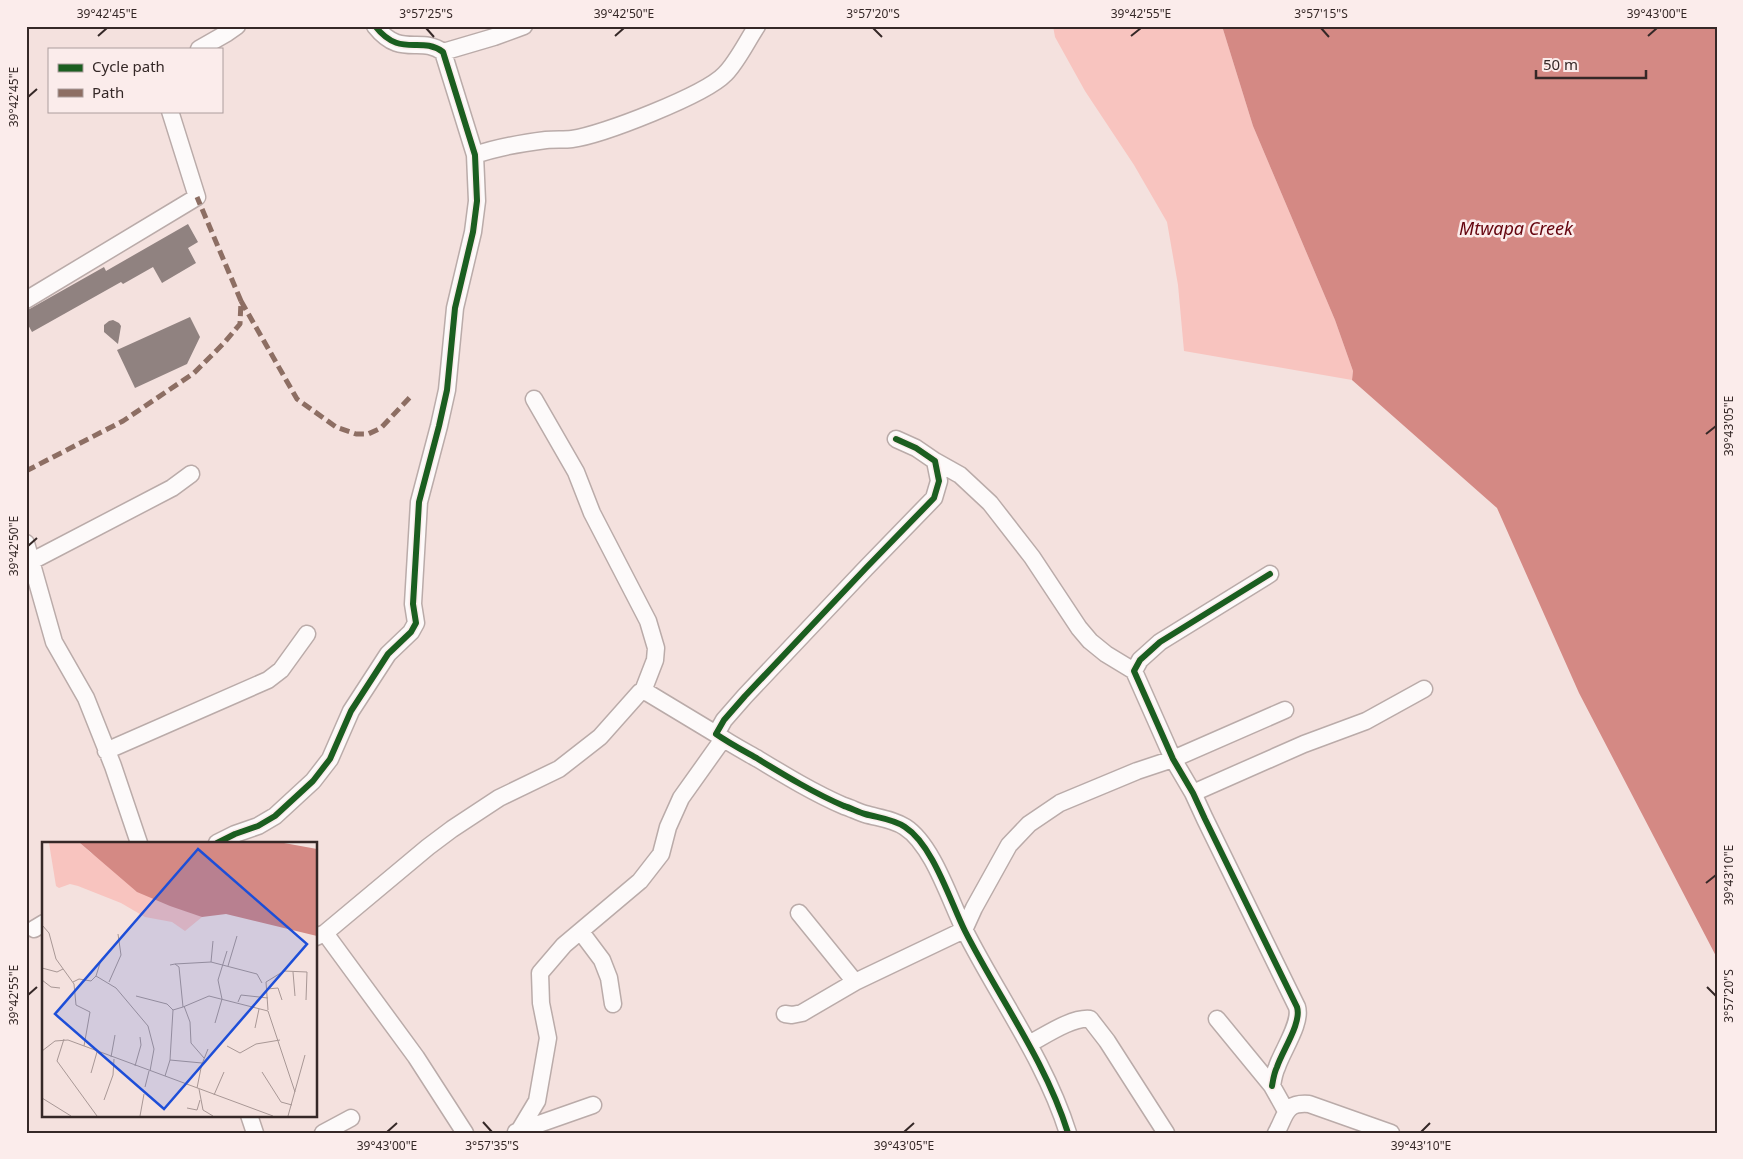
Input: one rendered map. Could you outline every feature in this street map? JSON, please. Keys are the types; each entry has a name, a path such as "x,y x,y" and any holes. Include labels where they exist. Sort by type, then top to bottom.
{"street":[{"path":"201,48 227,34 236,26"},
{"path":"375,26 383,36 395,43 405,46 432,46 443,52 494,38 524,26"},
{"path":"475,155 505,146 588,135 619,125 680,100 717,81 726,73 756,26"},
{"path":"219,842 258,826 275,816 313,781 330,759 351,711 388,654 411,632 416,623 413,604 419,502 447,390 455,308 473,232 476,201 475,155 443,52"},
{"path":"26,300 197,197 170,112"},
{"path":"465,1133 416,1057 321,935 452,829 499,798 559,769 600,737 634,698 643,691 656,660 656,648 648,621 592,513 576,472 534,399"},
{"path":"896,438 960,475 990,503 1032,557 1079,628 1090,641 1106,654 1134,671 1173,758 1193,793 1299,1013 1277,1066 1272,1086"},
{"path":"517,1132 537,1101 548,1038 540,1003 540,974 564,945 640,880 661,854 668,827 681,798 719,736 724,720 934,498 939,481 935,461"},
{"path":"32,561 172,488 191,474"},
{"path":"26,543 32,561 33,594 54,642 86,698 113,766 140,842"},
{"path":"1134,671 1140,660 1160,642 1270,574"},
{"path":"106,751 268,680 281,670 307,634"},
{"path":"1193,793 1304,744 1366,721 1424,689"},
{"path":"643,691 791,779 864,814 896,822 917,836 964,930 1046,1076 1061,1110 1068,1133"},
{"path":"785,1014 792,1015 802,1012 855,982 964,930 1009,845 1029,824 1060,803 1173,758 1285,710"},
{"path":"800,913 855,982"},
{"path":"581,932 602,960 609,978 613,1004"},
{"path":"1029,1044 1074,1021 1082,1018 1090,1020 1107,1041 1166,1133"},
{"path":"1218,1019 1272,1086 1286,1111"},
{"path":"1276,1133 1286,1111 1290,1106 1298,1103 1308,1104 1391,1133"},
{"path":"517,1132 593,1105"},
{"path":"249,1116 255,1133"},
{"path":"323,1133 351,1118"}],"shaded area":[{"path":"1053,26 1222,26 1253,126 1335,320 1353,371 1352,380 1184,351 1178,285 1167,222 1134,165 1085,91 1055,37"}],"water":[{"name":"Mtwapa Creek","path":"1222,26 1717,26 1717,958 1579,693 1497,508 1352,380 1353,371 1335,320 1253,126"}],"building":[{"path":"188,224 198,242 188,248 196,263 162,283 153,267 123,284 121,282 32,332 26,321 26,311 104,267 106,271"},
{"path":"190,317 200,337 187,364 135,388 117,350"},
{"path":"113,320 121,326 118,344 104,332 104,325"}],"marked path":[{"path":"26,471 123,421 194,373 240,324 241,301 197,197"},
{"path":"241,301 297,399 336,427 356,434 368,434 381,428 412,395"}],"cycle path":[{"path":"219,842 258,826 275,816 313,781 330,759 351,711 388,654 411,632 416,623 413,604 419,502 447,390 455,308 473,232 477,201 475,155 443,52 435,47 426,45 393,42 375,26"},
{"path":"896,439 916,448 935,461 939,481 934,498 745,696 724,720 716,734 822,796 862,813 896,822 915,835 940,874 965,931 1047,1080 1068,1133"},
{"path":"1270,574 1160,642 1140,660 1134,671 1173,759 1193,793 1297,1007 1297,1021 1276,1069 1272,1086"}]}
